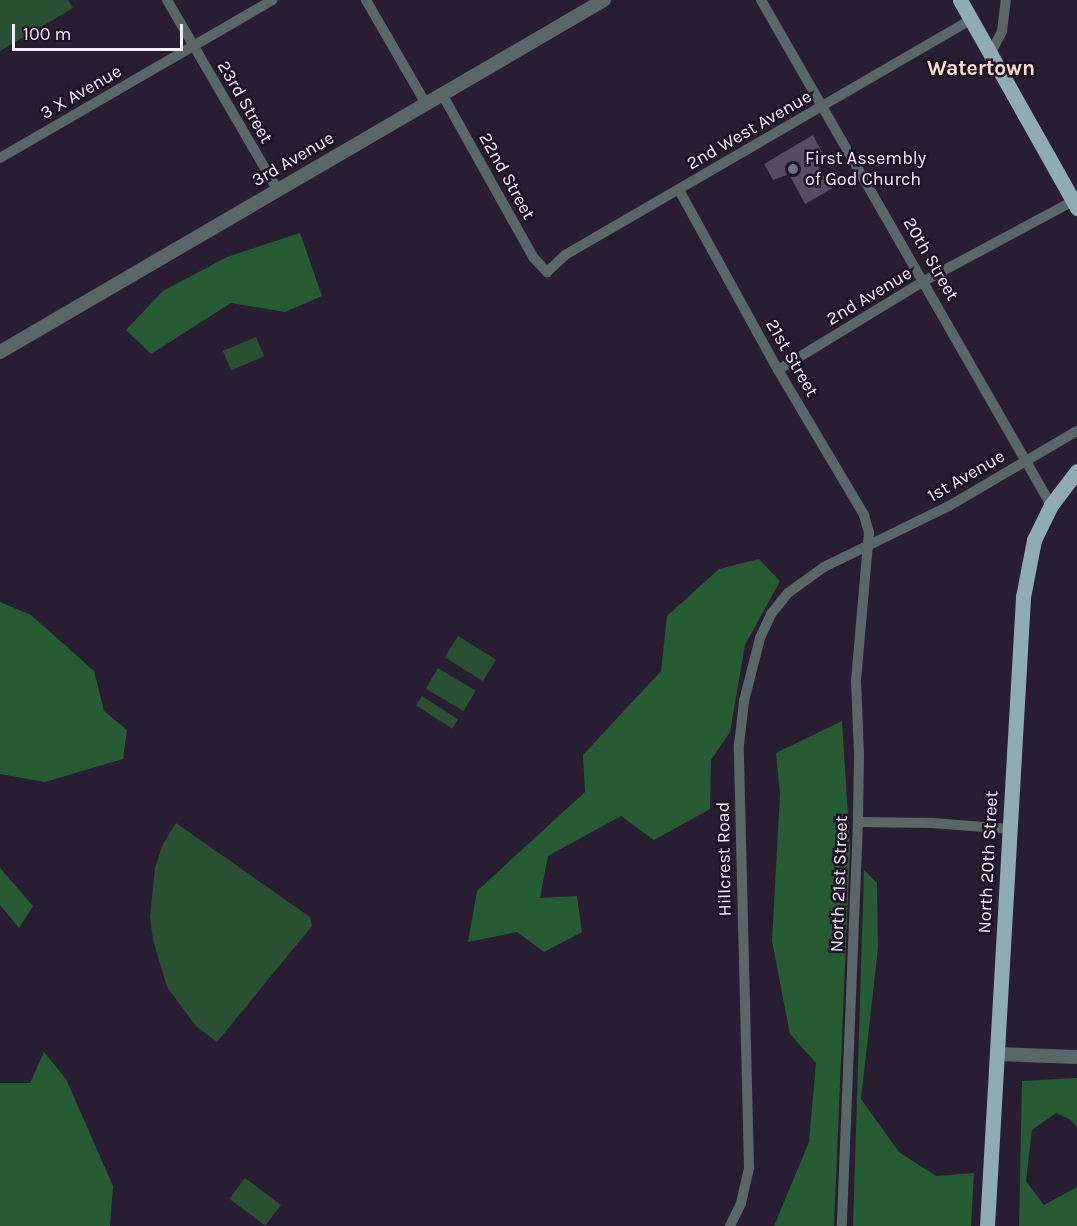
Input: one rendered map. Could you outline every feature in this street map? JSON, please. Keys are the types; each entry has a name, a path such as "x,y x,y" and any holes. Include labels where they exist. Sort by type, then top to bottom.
{"main road":[{"path":"960,0 1075,205"},
{"name":"North 20th Street","path":"987,1226 1023,597 1034,540 1051,505 1077,471"}],"street":[{"name":"23rd Street","path":"167,0 277,189"},
{"name":"3 X Avenue","path":"0,158 273,0"},
{"path":"366,0 426,104"},
{"name":"3rd Avenue","path":"0,352 604,0"},
{"name":"20th Street","path":"761,0 824,106 1051,505"},
{"path":"990,54 1002,31 1006,0"},
{"name":"2nd West Avenue","path":"547,272 566,255 971,20"},
{"name":"22nd Street","path":"442,94 533,257 547,272"},
{"name":"21st Street","path":"679,190 778,370 864,515 869,532 869,545"},
{"name":"2nd Avenue","path":"778,370 924,281 1075,205"},
{"name":"1st Avenue","path":"869,545 949,506 1077,431"},
{"name":"North 21st Street","path":"842,1226 858,822 856,680 869,545"},
{"name":"Hillcrest Road","path":"730,1226 741,1203 749,1167 739,818 739,745 744,701 760,638 771,614 788,593 824,567 869,545"},
{"path":"858,822 932,823 1010,829"},
{"path":"997,1054 1077,1057"}],"green space":[{"path":"0,0 68,0 73,8 0,51"},
{"path":"300,233 322,296 285,312 231,303 151,354 126,330 163,291 227,257"},
{"path":"256,337 264,356 231,370 223,351"},
{"path":"759,559 780,581 745,645 730,732 711,760 710,809 654,840 621,816 548,856 540,898 577,896 582,932 544,952 517,932 468,942 477,891 585,792 583,755 661,671 667,616 719,569"},
{"path":"0,602 31,615 94,671 104,711 127,730 123,759 45,782 0,774"},
{"path":"458,636 496,660 483,681 445,657"},
{"path":"438,668 476,691 463,711 426,689"},
{"path":"422,696 458,719 452,729 416,705"},
{"path":"842,721 850,847 834,1226 774,1226 809,1142 816,1063 790,1034 772,941 780,794 776,753"},
{"path":"176,823 310,917 312,926 217,1042 196,1026 167,987 153,940 150,917 155,868 163,844"},
{"path":"0,868 33,906 19,928 0,905"},
{"path":"864,870 877,883 878,948 861,1099 899,1152 936,1176 974,1173 971,1226 853,1226"},
{"path":"44,1052 66,1079 113,1186 110,1226 0,1226 0,1083 30,1083"},
{"path":"1077,1078 1077,1128 1071,1120 1056,1113 1032,1130 1026,1181 1044,1205 1077,1187 1077,1226 1019,1226 1022,1081"},
{"path":"245,1178 281,1205 265,1226 229,1199"}],"building":[{"name":"First Assembly of God Church","path":"813,135 822,152 814,159 826,180 835,175 840,184 805,204 789,174 773,180 764,164"}],"place":[{"name":"First Assembly of God Church","path":"793,169"}],"district":[{"name":"Watertown","path":"981,68"}]}
